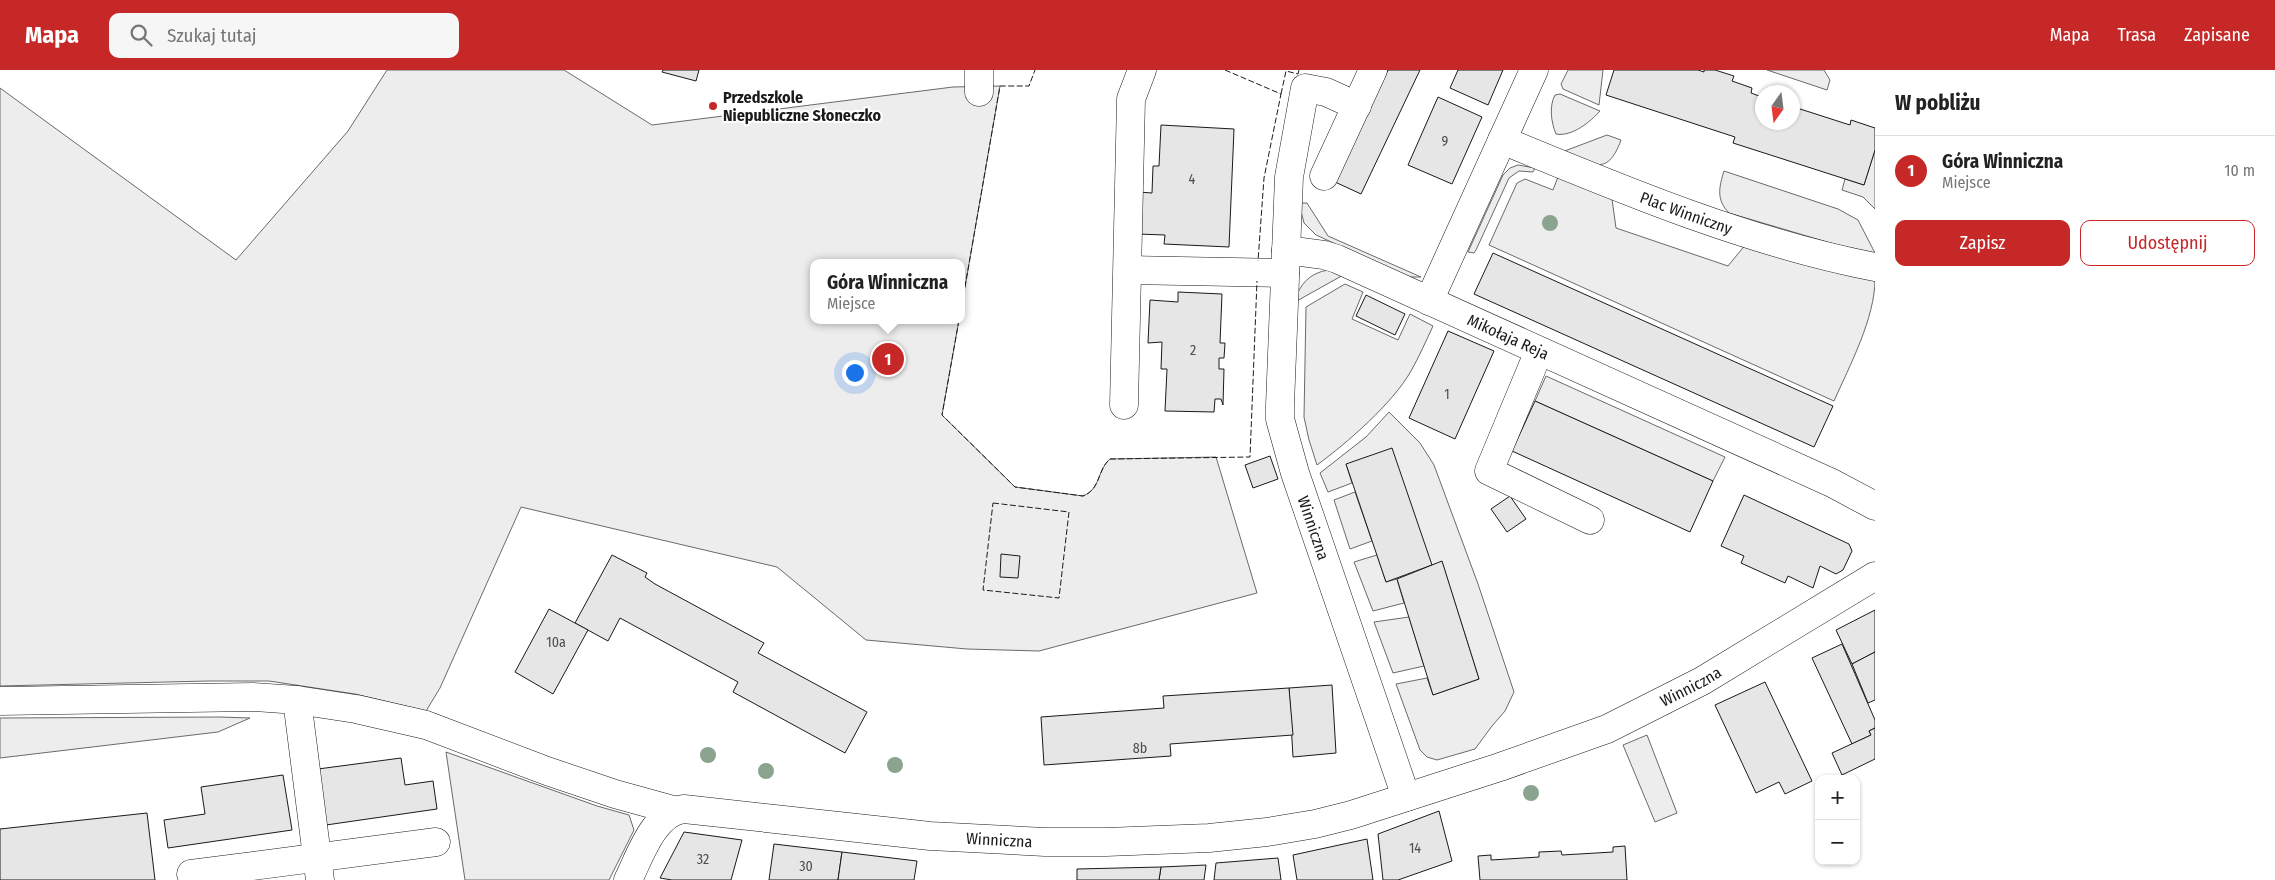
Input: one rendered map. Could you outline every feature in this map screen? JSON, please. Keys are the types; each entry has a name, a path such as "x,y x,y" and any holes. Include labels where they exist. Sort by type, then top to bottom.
{"street":[{"path":"1124,405 1131,99 1142,70"},
{"path":"1324,176 1373,70"},
{"path":"1429,301 1534,70"},
{"path":"1285,261 1289,177 1305,88 1326,92 1357,106"},
{"name":"Plac Winniczny","path":"1502,140 1624,190 1728,226 1794,248 1875,267"},
{"name":"Mikołaja Reja","path":"1128,270 1285,261 1324,255 1832,483 1875,506"},
{"name":"Winniczna","path":"1285,261 1280,420 1286,444 1406,797"},
{"path":"1539,351 1489,471 1590,520"},
{"name":"Winniczna","path":"0,701 253,697 297,700 356,709 426,724 547,771 616,794 673,810 694,810 930,836 1001,840 1106,842 1209,838 1267,832 1352,815 1527,758 1607,729 1641,713 1718,671 1875,576"},
{"path":"297,700 319,869"},
{"path":"628,880 657,824 673,810"},
{"path":"191,874 319,869 436,842"}],"shaded area":[{"path":"387,70 564,70 652,125 953,87 1000,86 965,287 965,259 810,259 810,324 958,324 942,415 1015,487 1083,496 1093,489 1103,468 1110,459 1216,457 1257,593 1039,651 967,649 866,640 777,567 521,507 440,688 426,711 355,694 269,681 0,686 0,88 236,260 348,131"},
{"path":"1568,70 1603,70 1599,105 1563,89 1561,84"},
{"path":"1767,70 1824,70 1830,80 1827,90"},
{"path":"1560,94 1600,111 1586,124 1574,131 1556,134 1551,109 1555,95"},
{"path":"1607,135 1621,140 1616,152 1604,164 1590,163 1562,152"},
{"path":"1875,150 1875,209 1863,197 1842,190 1845,179 1864,185"},
{"path":"1518,165 1535,168 1533,172 1519,171 1509,178 1476,250 1474,253 1468,252 1503,175 1510,168"},
{"path":"1724,171 1838,209 1858,220 1875,253 1837,245 1729,213 1720,198"},
{"path":"1558,177 1612,199 1616,228 1728,266 1746,244 1875,279 1874,294 1866,325 1834,401 1489,245 1517,183 1525,179 1553,190"},
{"path":"1299,203 1307,203 1328,236 1421,277 1408,277 1316,235 1304,223"},
{"path":"1328,270 1345,274 1295,302 1299,290 1306,280 1322,271"},
{"path":"1345,284 1363,292 1352,319 1398,340 1410,314 1433,326 1411,371 1393,396 1342,446 1317,465 1304,417 1306,307"},
{"path":"1546,376 1725,457 1713,481 1535,401"},
{"path":"1389,412 1420,443 1434,465 1478,584 1514,692 1505,711 1475,749 1437,760 1427,757 1420,750 1396,684 1427,678 1433,695 1479,679 1442,562 1432,565 1346,464 1352,483 1328,492 1320,473 1366,437"},
{"path":"1355,492 1372,541 1350,549 1334,500"},
{"path":"1377,555 1386,582 1397,579 1404,603 1373,611 1354,562"},
{"path":"1409,617 1424,666 1393,673 1374,622"},
{"path":"0,718 250,718 218,732 0,758"},
{"path":"1647,735 1677,813 1655,822 1623,745"},
{"path":"446,752 597,806 629,815 634,830 609,880 465,880"}],"building":[{"path":"663,70 699,70 696,81 662,72"},
{"path":"1388,70 1420,70 1361,194 1335,182"},
{"path":"1458,70 1503,70 1488,105 1450,88"},
{"path":"1614,70 1698,70 1704,72 1704,70 1715,70 1734,76 1732,81 1752,88 1751,93 1755,94 1755,130 1800,130 1800,109 1850,125 1851,120 1875,128 1875,150 1864,185 1733,143 1735,137 1606,95"},
{"path":"1438,97 1482,117 1452,184 1408,165"},
{"path":"1161,125 1234,129 1229,247 1164,244 1165,235 1137,234 1139,192 1152,193 1153,166 1159,166"},
{"path":"1493,253 1833,406 1814,447 1474,294"},
{"path":"1178,292 1222,294 1220,343 1225,343 1224,358 1219,358 1219,369 1224,369 1223,405 1221,399 1215,399 1214,412 1165,411 1167,369 1161,369 1162,342 1148,343 1150,300 1178,302"},
{"path":"1366,295 1405,314 1395,335 1356,316"},
{"path":"1448,331 1494,351 1455,439 1409,418"},
{"path":"1535,401 1713,481 1690,532 1512,451"},
{"path":"1392,448 1432,565 1386,582 1346,464"},
{"path":"1270,456 1278,479 1253,488 1245,465"},
{"path":"1744,495 1849,544 1852,551 1843,570 1836,574 1820,566 1813,588 1788,576 1785,583 1741,563 1744,556 1721,546"},
{"path":"1510,496 1526,519 1507,532 1491,509"},
{"path":"1001,554 1020,556 1018,578 1000,577"},
{"path":"612,555 647,573 645,577 655,584 764,643 758,653 867,712 845,753 733,692 738,682 620,618 608,641 575,623"},
{"path":"1442,561 1479,679 1433,695 1397,579"},
{"path":"549,609 588,630 553,694 515,672"},
{"path":"1875,610 1875,652 1852,664 1836,630"},
{"path":"1842,644 1875,720 1875,728 1869,731 1871,735 1852,744 1812,658"},
{"path":"1875,652 1875,700 1868,703 1852,664"},
{"path":"1765,682 1812,781 1785,794 1779,782 1756,793 1715,705"},
{"path":"1332,685 1336,753 1293,757 1289,688"},
{"path":"1289,688 1293,735 1170,744 1171,756 1044,765 1041,717 1164,708 1163,696"},
{"path":"1875,728 1875,759 1842,775 1832,753 1871,735 1869,731"},
{"path":"401,758 405,785 433,781 437,809 326,825 318,769"},
{"path":"283,775 292,830 168,848 164,820 205,814 201,787"},
{"path":"1439,811 1452,861 1398,880 1383,880 1378,834"},
{"path":"147,813 155,880 0,880 0,829"},
{"path":"684,832 742,840 731,880 672,880 660,878"},
{"path":"1367,839 1373,880 1297,880 1293,855"},
{"path":"774,844 842,852 838,880 769,880"},
{"path":"1625,846 1627,880 1480,880 1478,856 1491,855 1491,860 1539,857 1539,852 1561,851 1562,855 1613,852 1613,847"},
{"path":"842,852 917,861 914,880 838,880"},
{"path":"1278,858 1281,880 1214,880 1216,863"},
{"path":"1206,865 1204,880 1159,880 1161,867"},
{"path":"1161,867 1159,880 1077,880 1077,869"}],"fence":[{"path":"965,287 1000,86 1029,86 1035,70"},
{"path":"1225,70 1281,94 1264,178 1258,261"},
{"path":"1281,94 1286,71 1298,74 1299,70"},
{"path":"958,324 942,415 1015,487 1083,496 1093,489 1103,468 1110,459 1250,457 1257,281"},
{"path":"993,503 1069,512 1059,598 983,590 993,503"}],"place":[{"name":"Przedszkole Niepubliczne Słoneczko","path":"713,106"},
{"name":"Góra Winniczna","path":"888,359"}]}
